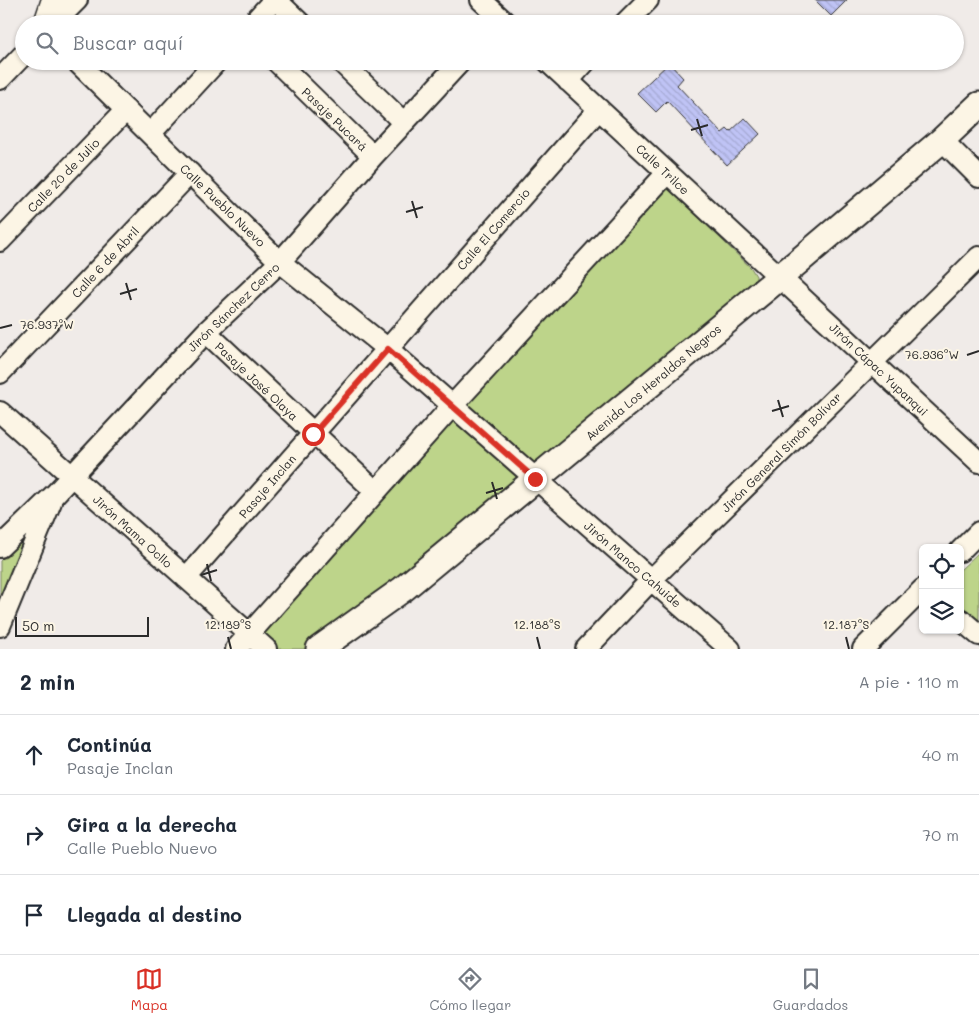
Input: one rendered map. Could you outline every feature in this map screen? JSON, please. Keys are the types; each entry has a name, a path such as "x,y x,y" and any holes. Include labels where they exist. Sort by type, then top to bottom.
{"main road":[{"path":"51,15 56,0"}],"street":[{"path":"62,15 76,0"},
{"path":"261,15 275,0 291,15"},
{"path":"481,0 495,15"},
{"path":"633,15 648,0"},
{"path":"0,79 15,63"},
{"name":"Calle Pueblo Nuevo","path":"85,70 280,262 388,349 535,479"},
{"path":"150,134 209,70"},
{"name":"Pasaje Pucará","path":"285,70 373,156"},
{"path":"349,70 404,122"},
{"name":"Jirón Sánchez Cerro","path":"0,547 54,494 206,332 280,262 452,70"},
{"name":"Calle Trilce","path":"556,70 780,277"},
{"path":"568,81 578,70"},
{"name":"Avenida Los Heraldos Negros","path":"320,649 403,589 780,277 942,140 979,106"},
{"name":"Calle El Comercio","path":"388,349 599,109"},
{"name":"Calle 20 de Julio","path":"0,241 126,110"},
{"path":"942,140 979,176"},
{"name":"Calle 6 de Abril","path":"0,373 190,173"},
{"path":"236,649 375,491 667,173"},
{"name":"Jirón General Simón Bolívar","path":"586,649 651,580 979,257"},
{"name":"Jirón Cápac Yupanqui","path":"780,277 979,462"},
{"name":"Pasaje José Olaya","path":"206,332 375,491"},
{"name":"Pasaje Inclan","path":"186,578 388,349"},
{"name":"Jirón Mama Ocllo","path":"0,412 266,649"},
{"name":"Jirón Manco Cahuide","path":"535,479 730,649"},
{"path":"0,626 54,494"},
{"path":"964,547 979,532"},
{"path":"863,649 919,593"},
{"path":"964,622 979,635"}],"green space":[{"path":"662,182 751,268 756,276 756,285 534,473 457,406"},
{"path":"450,413 526,480 310,649 278,649 257,631"},
{"path":"33,526 0,601 0,561"},
{"path":"979,552 979,621 964,608 964,566"}],"building":[{"path":"815,0 847,0 832,15"},
{"path":"662,70 676,70 683,78 677,85 722,133 727,129 730,132 745,118 760,134 727,165 667,101 656,112 637,93"}],"route":[{"path":"313,434 388,349 535,479"}]}
